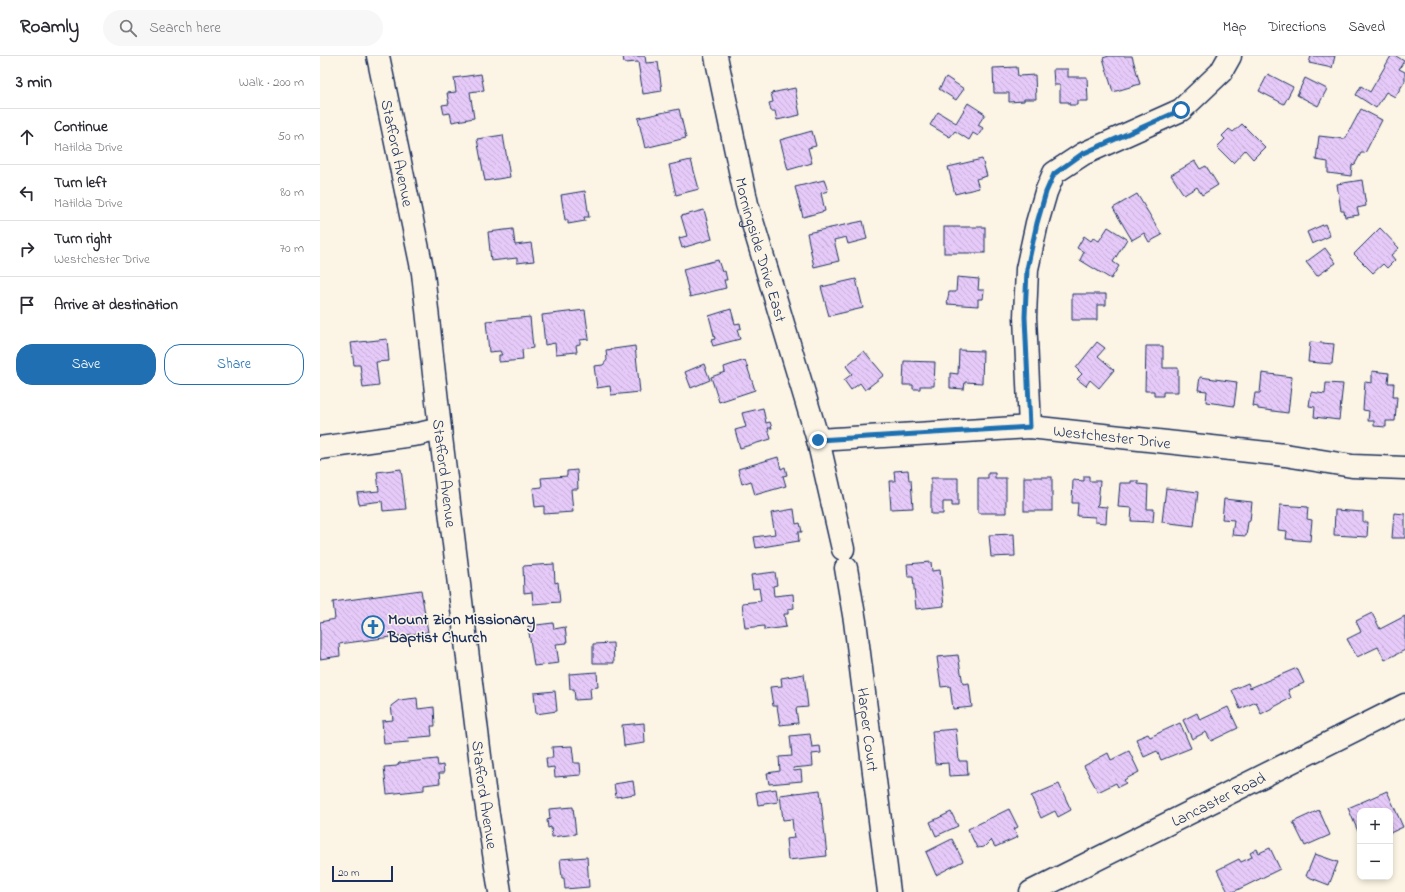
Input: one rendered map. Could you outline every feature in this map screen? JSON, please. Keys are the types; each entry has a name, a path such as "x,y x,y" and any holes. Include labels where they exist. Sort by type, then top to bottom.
{"street":[{"name":"Stafford Avenue","path":"378,56 423,273 440,429 484,789 500,892"},
{"name":"Morningside Drive East","path":"716,56 747,204 818,440"},
{"path":"1030,427 1025,317 1027,269 1037,223 1046,192 1054,174 1082,154 1181,110 1221,72 1230,56"},
{"name":"Westchester Drive","path":"818,440 1030,427 1285,455 1352,466 1405,468"},
{"path":"320,448 419,434 440,429"},
{"name":"Harper Court","path":"818,440 844,559 854,621 889,892"},
{"name":"Lancaster Road","path":"1031,892 1405,705"}],"building":[{"path":"623,56 645,56 646,63 658,62 662,91 643,94 638,62 624,63"},
{"path":"1109,56 1132,56 1140,84 1113,92 1103,58"},
{"path":"1311,56 1335,56 1332,68 1309,63"},
{"path":"1391,56 1396,56 1404,61 1399,69 1405,72 1405,81 1395,97 1386,92 1376,108 1356,95 1361,86 1370,92"},
{"path":"1017,67 1018,76 1035,75 1036,99 1024,99 1024,101 1009,102 1009,93 994,93 993,68"},
{"path":"1053,69 1068,69 1068,77 1087,77 1088,101 1077,101 1077,105 1069,105 1069,102 1060,102 1060,85 1054,85"},
{"path":"481,74 484,90 470,92 474,118 452,122 450,113 444,114 442,105 449,104 447,93 456,92 454,78"},
{"path":"1268,74 1293,87 1284,104 1259,91"},
{"path":"946,77 964,89 956,100 939,89"},
{"path":"1305,78 1327,89 1318,106 1297,95"},
{"path":"795,88 800,115 777,120 775,111 771,111 769,103 773,102 771,93"},
{"path":"968,103 985,114 978,125 983,128 978,136 973,133 969,140 955,131 950,137 930,125 938,112 956,123"},
{"path":"679,109 686,138 645,148 638,118"},
{"path":"1361,109 1382,120 1365,153 1361,153 1355,164 1352,165 1351,176 1328,173 1328,162 1316,160 1319,136 1345,139"},
{"path":"1242,124 1265,147 1253,159 1245,150 1233,163 1217,147 1225,139 1222,136 1229,129 1233,132"},
{"path":"812,131 816,146 808,148 812,163 788,170 780,140"},
{"path":"503,135 510,177 485,181 477,139"},
{"path":"982,159 987,176 976,179 979,188 955,194 948,167"},
{"path":"691,160 699,189 676,195 669,165"},
{"path":"1195,161 1200,169 1206,166 1218,185 1202,195 1197,187 1184,195 1171,175"},
{"path":"824,180 828,191 821,193 825,211 803,217 795,187"},
{"path":"1362,180 1366,206 1357,208 1359,215 1345,217 1344,211 1341,211 1337,184"},
{"path":"585,191 589,217 584,217 585,221 568,224 568,220 565,220 561,195"},
{"path":"1137,194 1162,235 1149,242 1144,233 1132,240 1113,208"},
{"path":"704,210 712,239 682,248 679,238 687,236 681,216"},
{"path":"863,221 867,239 848,244 846,237 834,240 839,261 814,267 807,233"},
{"path":"1325,224 1330,236 1312,244 1307,232"},
{"path":"944,227 985,227 985,253 944,253"},
{"path":"1108,227 1127,239 1113,262 1119,266 1111,279 1080,260 1084,252 1077,248 1084,236 1091,241 1093,238 1099,241"},
{"path":"1380,228 1399,248 1391,255 1395,260 1387,268 1383,264 1373,273 1354,254"},
{"path":"513,229 515,245 531,243 534,261 517,263 517,258 491,261 488,232"},
{"path":"1325,248 1336,263 1317,276 1306,262"},
{"path":"718,260 722,272 725,271 727,280 724,280 726,288 690,297 683,269"},
{"path":"957,277 979,279 978,290 984,290 983,299 978,299 978,306 947,304 949,292 956,292"},
{"path":"856,279 863,308 829,316 821,287"},
{"path":"1072,294 1106,294 1106,305 1097,305 1097,320 1072,320"},
{"path":"731,309 735,324 740,323 741,328 737,330 740,339 713,346 711,340 715,339 709,316"},
{"path":"585,310 589,339 580,340 580,344 576,345 577,352 556,354 555,343 545,345 542,315"},
{"path":"530,317 533,348 522,350 523,360 499,362 499,355 502,355 500,351 489,352 486,321"},
{"path":"387,339 389,361 376,362 379,386 363,388 360,365 354,365 351,343"},
{"path":"1097,342 1105,348 1098,356 1114,370 1099,388 1090,380 1086,386 1077,379 1082,374 1076,368"},
{"path":"1310,342 1334,344 1332,364 1308,362"},
{"path":"635,346 640,392 611,395 610,386 597,388 594,366 603,365 607,360 606,350"},
{"path":"1146,346 1163,346 1163,368 1178,368 1178,392 1163,392 1163,396 1154,396 1154,391 1145,391"},
{"path":"959,350 983,351 982,383 965,382 964,389 950,388 950,373 958,374"},
{"path":"864,351 884,375 865,390 860,383 851,390 844,380 852,374 846,366"},
{"path":"745,360 755,390 719,402 711,377 725,372 724,367"},
{"path":"904,361 935,362 934,386 920,386 920,389 913,389 913,385 903,385"},
{"path":"704,364 710,380 691,388 685,372"},
{"path":"1372,371 1389,373 1388,383 1394,383 1393,397 1397,397 1395,421 1386,421 1386,427 1374,426 1374,421 1368,421 1369,411 1363,410 1365,382 1372,383"},
{"path":"1262,373 1292,377 1288,413 1258,409 1258,407 1253,406 1255,393 1260,393"},
{"path":"1200,377 1237,382 1234,406 1206,402 1207,391 1198,390"},
{"path":"1326,383 1343,384 1339,420 1314,417 1315,407 1309,406 1311,392 1325,394"},
{"path":"763,408 766,423 770,422 772,428 768,428 771,439 740,448 735,430 746,427 742,413"},
{"path":"778,457 781,469 785,467 787,475 783,476 786,486 755,495 751,481 742,484 738,469"},
{"path":"401,469 406,509 383,511 382,501 359,504 357,493 379,491 377,472"},
{"path":"577,470 578,489 571,489 573,512 544,514 544,506 535,507 533,488 542,487 541,478 567,476 567,471"},
{"path":"908,470 909,480 911,480 913,508 891,509 889,481 895,481 894,471"},
{"path":"988,473 995,473 995,478 1006,478 1006,513 978,513 978,478 988,478"},
{"path":"1084,476 1089,476 1089,481 1100,481 1098,504 1096,506 1107,507 1106,523 1095,522 1095,517 1077,516 1078,503 1072,503 1073,480 1084,481"},
{"path":"1024,477 1052,477 1052,511 1024,511"},
{"path":"931,478 958,478 958,506 952,506 952,502 943,502 943,514 931,514"},
{"path":"1131,481 1138,481 1138,484 1148,485 1147,509 1154,509 1153,522 1131,521 1132,508 1118,507 1120,483 1131,483"},
{"path":"1166,488 1198,492 1194,526 1162,522"},
{"path":"1224,499 1252,502 1250,521 1248,522 1246,536 1232,535 1234,520 1222,519"},
{"path":"1280,505 1308,507 1307,519 1312,520 1310,541 1286,539 1287,531 1278,530"},
{"path":"794,509 796,524 800,523 802,532 798,532 799,541 756,548 754,537 775,534 771,513"},
{"path":"1335,510 1363,512 1363,522 1368,522 1367,537 1334,535"},
{"path":"1394,513 1405,514 1405,538 1392,538"},
{"path":"1014,534 1015,556 991,557 989,535"},
{"path":"931,562 932,571 940,570 944,606 916,609 913,577 908,577 907,564"},
{"path":"554,564 555,583 558,582 560,602 533,604 532,592 524,593 523,566"},
{"path":"775,572 777,585 773,586 774,596 793,594 794,608 788,609 788,614 784,614 786,627 764,630 764,626 745,628 742,603 761,601 759,588 753,589 751,575"},
{"name":"Mount Zion Missionary Baptist Church","path":"421,590 428,632 339,644 340,656 320,659 320,622 335,619 333,602"},
{"path":"1372,613 1380,629 1405,616 1405,650 1385,660 1378,647 1357,657 1347,639 1361,632 1356,621"},
{"path":"553,623 554,629 565,627 567,643 556,644 559,663 534,666 528,626"},
{"path":"613,643 614,663 593,663 593,644"},
{"path":"958,655 963,684 969,683 972,707 953,709 950,686 941,687 937,657"},
{"path":"1297,668 1304,683 1288,690 1291,698 1261,714 1256,702 1240,709 1232,690 1248,683 1250,688"},
{"path":"597,672 598,687 590,688 591,699 575,700 574,689 570,689 569,674"},
{"path":"804,674 808,707 796,708 798,723 780,725 777,706 773,706 770,687 782,686 781,678"},
{"path":"555,691 557,711 536,714 534,693"},
{"path":"417,698 418,709 434,707 435,726 431,726 432,736 408,738 409,742 384,744 382,721 393,720 391,706 399,700"},
{"path":"1228,707 1238,728 1211,741 1206,732 1192,739 1183,720 1197,713 1200,720"},
{"path":"644,723 645,743 624,746 622,725"},
{"path":"1180,723 1191,748 1161,760 1157,751 1144,757 1136,739 1148,734 1150,737"},
{"path":"956,729 959,761 967,761 968,775 949,776 948,763 935,764 932,731"},
{"path":"810,734 812,747 820,746 821,753 812,754 813,766 793,768 794,771 801,770 802,781 769,784 767,773 780,771 779,757 792,756 790,736"},
{"path":"572,746 574,763 580,763 581,775 555,777 554,767 547,768 546,758 553,758 552,747"},
{"path":"1129,751 1139,772 1124,780 1126,783 1118,787 1116,783 1098,792 1084,766 1108,753 1111,760"},
{"path":"437,759 438,766 443,765 444,773 439,773 440,783 424,785 424,790 387,794 384,767 397,766 399,763"},
{"path":"633,781 635,794 616,797 614,784"},
{"path":"1059,784 1071,810 1058,817 1055,811 1041,818 1031,796"},
{"path":"776,789 778,802 758,805 756,792"},
{"path":"820,790 827,856 788,860 786,839 794,838 792,819 783,820 780,795"},
{"path":"1387,791 1403,827 1393,832 1393,808 1357,808 1357,829 1348,808"},
{"path":"573,807 576,834 552,837 551,827 548,828 547,820 550,819 549,809"},
{"path":"1009,809 1018,827 1014,829 1018,837 995,847 991,840 984,847 977,848 968,829"},
{"path":"1319,810 1330,835 1305,846 1293,822"},
{"path":"951,812 958,826 936,836 930,822"},
{"path":"952,839 963,861 936,875 926,852"},
{"path":"1270,848 1280,869 1233,892 1228,892 1217,870 1239,859 1241,862 1252,857 1250,853 1257,849 1259,853"},
{"path":"1315,854 1338,862 1329,885 1306,876"},
{"path":"587,857 589,887 565,889 560,859"}],"place":[{"name":"Mount Zion Missionary Baptist Church","path":"373,627"}],"route":[{"path":"818,440 1030,427 1025,317 1027,269 1037,223 1046,192 1054,174 1082,154 1181,110"}]}
